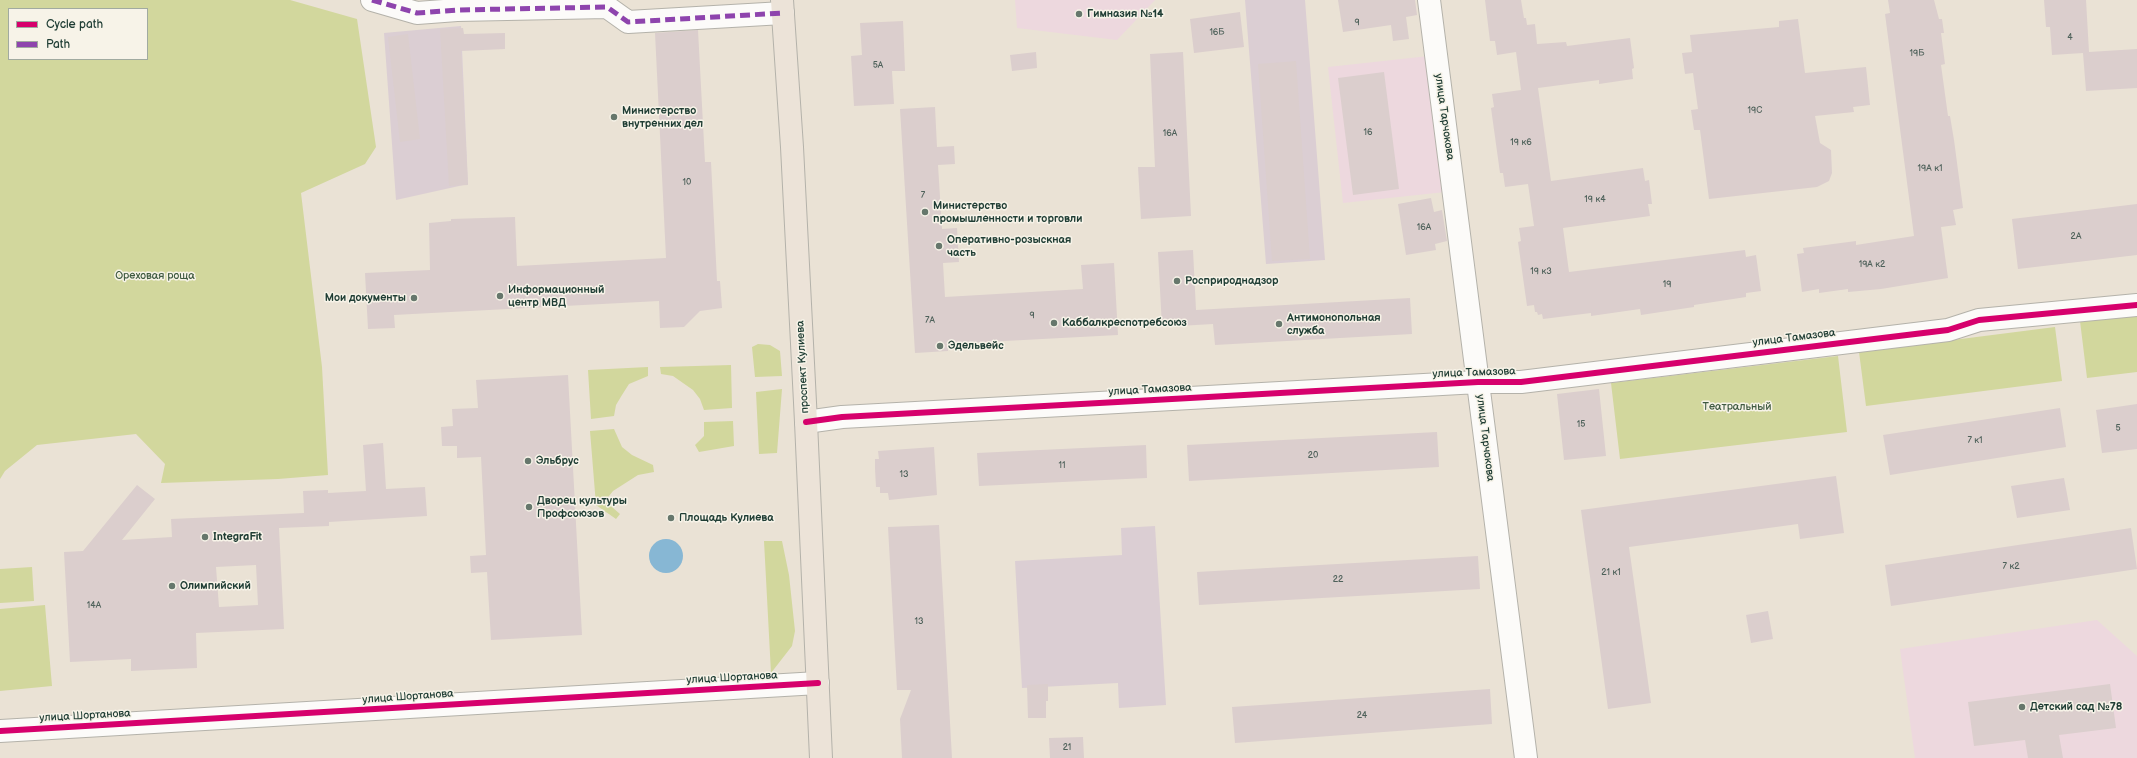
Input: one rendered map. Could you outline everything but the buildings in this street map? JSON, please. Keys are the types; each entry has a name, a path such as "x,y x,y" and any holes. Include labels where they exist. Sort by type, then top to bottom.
{"main road":[{"name":"проспект Кулиева","path":"782,6 806,422 821,758"}],"street":[{"path":"372,0 417,14 457,10 607,7 628,22 782,6"},
{"name":"улица Тарчокова","path":"1429,0 1526,758"},
{"name":"улица Тамазова","path":"806,422 850,417 1478,382 1529,381 1948,330 1980,320 2137,305"},
{"name":"улица Шортанова","path":"0,731 818,683"}],"shaded area":[{"name":"Гимназия №14","path":"1015,0 1155,0 1117,40 1017,28"},
{"path":"1245,0 1305,0 1325,260 1266,264"},
{"path":"461,26 468,184 396,200 384,33"},
{"path":"1429,56 1445,192 1343,203 1328,67"},
{"path":"1155,526 1166,705 1119,708 1118,683 1022,688 1015,561 1122,555 1121,528"},
{"name":"Детский сад №78","path":"2097,620 2137,656 2137,758 1915,758 1900,649"}],"green space":[{"name":"Ореховая роща","path":"0,0 290,0 357,19 376,147 365,164 301,193 322,367 328,475 278,479 161,483 165,464 136,434 37,445 5,471 0,479"},
{"path":"2137,314 2137,372 2087,378 2080,321"},
{"path":"2055,327 2062,381 1866,406 1859,352"},
{"path":"758,344 770,345 780,351 782,376 755,377 752,347"},
{"name":"Театральный","path":"1838,356 1847,432 1620,459 1611,383"},
{"path":"731,365 732,408 704,410 700,399 693,390 673,376 661,374 660,367"},
{"path":"648,367 648,376 629,384 616,405 614,416 591,419 588,370"},
{"path":"782,389 777,453 759,454 756,392"},
{"path":"733,421 734,446 699,452 695,445 704,436 704,422"},
{"path":"614,429 622,447 632,455 653,465 654,472 638,475 613,491 605,501 620,514 616,519 596,505 590,431"},
{"path":"764,541 782,541 789,575 795,631 792,646 771,673"},
{"path":"32,567 34,601 0,603 0,569"},
{"path":"45,605 52,686 0,691 0,609"}],"water":[{"path":"669,539 678,544 682,549 682,563 678,568 673,572 663,573 659,572 650,563 649,553 650,549 659,540"}],"marked path":[{"path":"372,0 417,13 457,10 607,7 628,22 783,13"}],"cycle path":[{"path":"806,422 842,417 1478,382 1521,382 1948,330 1979,320 2137,305"},
{"path":"0,731 818,683"}],"place":[{"name":"Гимназия №14","path":"1079,14"},
{"name":"Министерство внутренних дел","path":"614,117"},
{"name":"Министерство промышленности и торговли","path":"925,212"},
{"name":"Оперативно-розыскная часть","path":"939,246"},
{"name":"Росприроднадзор","path":"1177,281"},
{"name":"Информационный центр МВД","path":"500,296"},
{"name":"Мои документы","path":"414,298"},
{"name":"Каббалкреспотребсоюз","path":"1054,323"},
{"name":"Антимонопольная служба","path":"1279,324"},
{"name":"Эдельвейс","path":"940,346"},
{"name":"Эльбрус","path":"528,461"},
{"name":"Дворец культуры Профсоюзов","path":"529,507"},
{"name":"Площадь Кулиева","path":"671,518"},
{"name":"IntegraFit","path":"205,537"},
{"name":"Олимпийский","path":"172,586"},
{"name":"Детский сад №78","path":"2022,707"}]}
